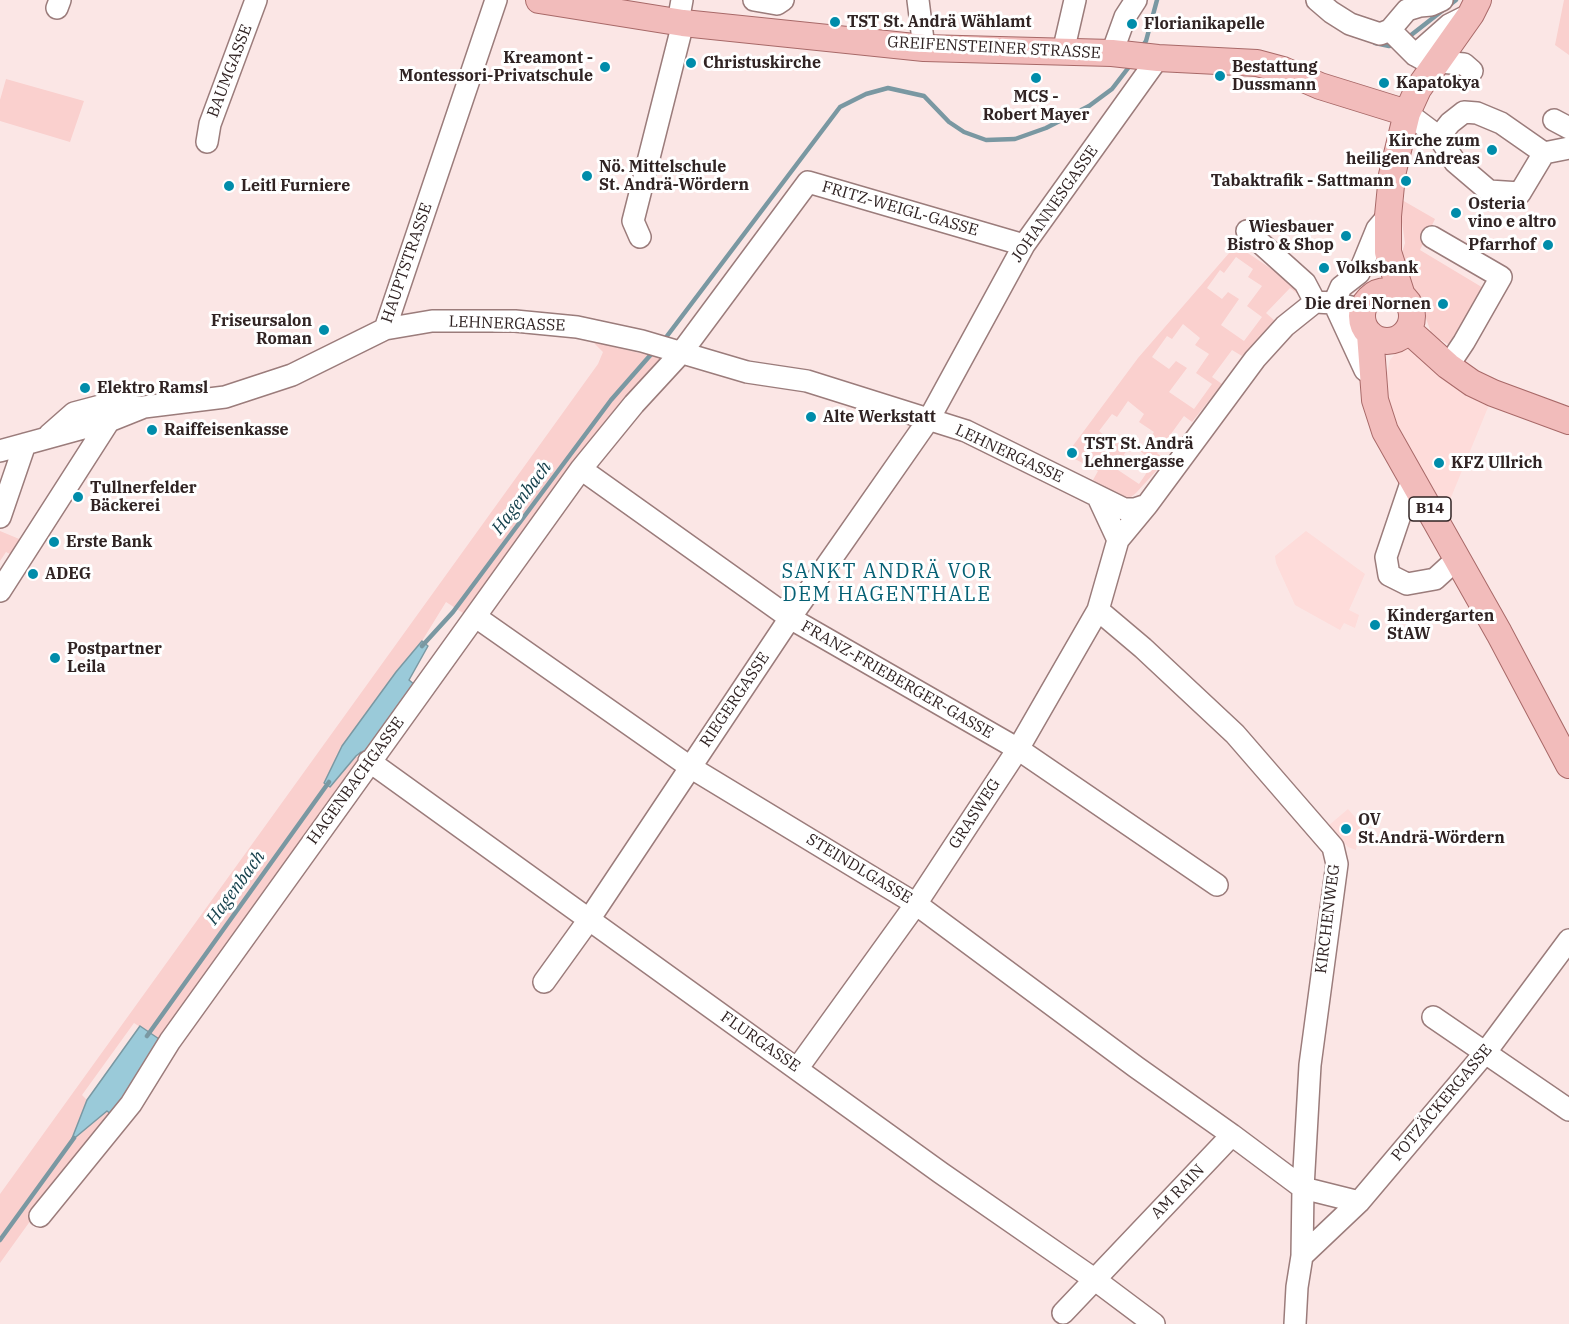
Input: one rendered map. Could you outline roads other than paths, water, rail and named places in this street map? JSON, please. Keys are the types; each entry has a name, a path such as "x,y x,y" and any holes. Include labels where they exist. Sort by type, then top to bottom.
{"main road":[{"name":"GREIFENSTEINER STRASSE","path":"550,1 681,15 924,48 1112,53 1152,58 1257,63 1283,70 1320,86 1407,112"},
{"name":"B14","path":"1374,378 1369,313 1388,252 1388,216 1392,175 1407,112 1418,89 1409,47 1474,7"},
{"name":"B14","path":"1388,252 1402,296 1411,308 1412,316 1374,378 1372,386 1385,431 1413,477 1569,765"},
{"path":"1402,296 1388,291 1369,313 1382,341 1401,335 1472,383 1569,421"}],"street":[{"name":"BAUMGASSE","path":"207,142 210,124 256,0"},
{"name":"HAUPTSTRASSE","path":"0,451 109,421 144,407 225,397 292,375 385,329 496,0"},
{"path":"754,0 777,4 783,0"},
{"path":"918,0 924,48"},
{"path":"1062,52 1075,0"},
{"path":"1112,53 1125,17 1136,0"},
{"path":"1317,0 1350,24 1409,47 1464,64 1472,71"},
{"path":"1409,47 1407,10 1436,3"},
{"path":"640,237 633,221 681,15"},
{"name":"JOHANNESGASSE","path":"929,419 1024,245 1152,58"},
{"path":"1407,112 1439,137 1455,162 1490,191 1520,193 1544,153"},
{"path":"1439,137 1450,123 1464,112 1477,113 1502,123 1544,153 1569,148"},
{"name":"FRITZ-WEIGL-GASSE","path":"676,351 808,182 1024,245"},
{"path":"1147,505 1256,359 1285,326 1324,303 1359,273 1377,229 1388,216"},
{"path":"1247,231 1324,303 1365,370 1374,378"},
{"path":"1432,237 1501,277 1448,366"},
{"path":"1324,303 1369,313"},
{"name":"LEHNERGASSE","path":"385,329 432,321 514,321 577,327 642,341 747,372 807,381 966,431 1124,509 1135,509 1147,505"},
{"name":"HAGENBACHGASSE","path":"40,1216 131,1104 170,1041 580,469 676,351"},
{"path":"0,517 34,441 74,413 108,404 144,407"},
{"name":"RIEGERGASSE","path":"544,982 588,921 790,618 929,419"},
{"path":"0,591 109,421"},
{"name":"FRANZ-FRIEBERGER-GASSE","path":"580,469 790,618 1018,749 1217,885"},
{"path":"1413,477 1386,557 1389,575 1407,584 1435,579 1458,559"},
{"path":"1098,497 1118,540"},
{"name":"GRASWEG","path":"798,1069 916,903 1018,749 1098,610 1118,540 1147,505"},
{"name":"KIRCHENWEG","path":"1098,610 1143,648 1235,734 1334,847 1337,864 1310,1065 1303,1188 1302,1256 1295,1324"},
{"name":"STEINDLGASSE","path":"476,617 690,767 916,903 1136,1067 1232,1135"},
{"name":"FLURGASSE","path":"369,761 588,921 941,1173 1094,1279 1152,1323"},
{"name":"POTZÄCKERGASSE","path":"1302,1256 1359,1202 1485,1053 1569,940"},
{"path":"1433,1017 1569,1110"},
{"path":"1232,1135 1303,1188 1359,1202"},
{"name":"AM RAIN","path":"1063,1313 1232,1135"}],"water":[{"path":"422,641 428,646 409,680 415,685 366,756 361,752 356,756 330,787 324,783 342,746 396,672"},
{"path":"140,1026 162,1041 112,1115 107,1111 71,1141 87,1100"}],"waterway":[{"name":"Hagenbach","path":"1141,48 1146,41 1157,0"},
{"name":"Hagenbach","path":"1406,39 1456,0"},
{"name":"Hagenbach","path":"1375,43 1396,45"},
{"name":"Hagenbach","path":"664,340 840,107 866,94 888,88 924,96 949,122 964,132 986,140 1015,139 1046,128 1089,106 1112,89 1132,63"},
{"name":"Hagenbach","path":"422,646 453,612 611,400 654,351"},
{"name":"Hagenbach","path":"147,1036 329,782"},
{"name":"Hagenbach","path":"0,1240 74,1138"}],"place":[{"name":"TST St. Andrä Wählamt","path":"835,22"},
{"name":"Florianikapelle","path":"1132,24"},
{"name":"Christuskirche","path":"691,63"},
{"name":"Kreamont - Montessori-Privatschule","path":"605,67"},
{"name":"Bestattung Dussmann","path":"1220,76"},
{"name":"MCS - Robert Mayer","path":"1036,78"},
{"name":"Kapatokya","path":"1384,83"},
{"name":"Kirche zum heiligen Andreas","path":"1492,150"},
{"name":"Nö. Mittelschule St. Andrä-Wördern","path":"587,176"},
{"name":"Tabaktrafik - Sattmann","path":"1406,181"},
{"name":"Leitl Furniere","path":"229,186"},
{"name":"Osteria vino e altro","path":"1456,213"},
{"name":"Wiesbauer Bistro & Shop","path":"1346,236"},
{"name":"Pfarrhof","path":"1548,245"},
{"name":"Volksbank","path":"1324,268"},
{"name":"Die drei Nornen","path":"1443,304"},
{"name":"Friseursalon Roman","path":"324,330"},
{"name":"Elektro Ramsl","path":"85,388"},
{"name":"Alte Werkstatt","path":"811,417"},
{"name":"Raiffeisenkasse","path":"152,430"},
{"name":"TST St. Andrä Lehnergasse","path":"1072,453"},
{"name":"KFZ Ullrich","path":"1439,463"},
{"name":"Tullnerfelder Bäckerei","path":"78,497"},
{"name":"Erste Bank","path":"54,542"},
{"name":"ADEG","path":"33,574"},
{"name":"Kindergarten StAW","path":"1375,625"},
{"name":"Postpartner Leila","path":"55,658"},
{"name":"OV St.Andrä-Wördern","path":"1346,829"}],"district":[{"name":"SANKT ANDRÄ VOR DEM HAGENTHALE","path":"887,584"}]}
